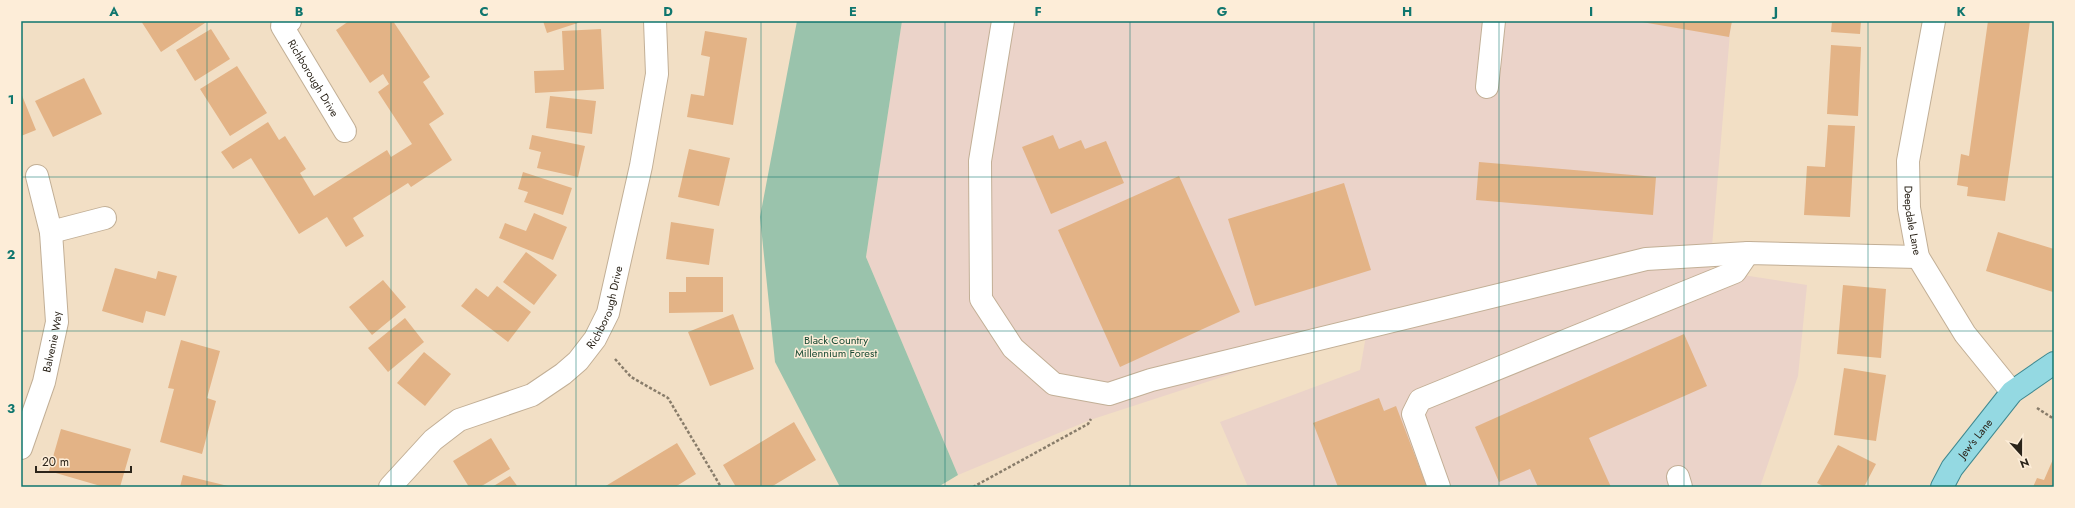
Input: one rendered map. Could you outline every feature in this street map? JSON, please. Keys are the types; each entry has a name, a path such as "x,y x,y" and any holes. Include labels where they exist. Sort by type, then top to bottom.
{"main road":[{"name":"Jew's Lane","path":"1942,487 1952,468 2012,392 2054,364"}],"street":[{"name":"Richborough Drive","path":"390,487 433,440 459,420 532,395 563,374 578,361 595,339 608,313 640,166 657,74 654,21"},
{"path":"1003,21 980,161 981,299 1013,348 1054,384 1109,394 1151,380 1646,259 1748,253 1918,257"},
{"path":"1487,87 1494,21"},
{"name":"Deepdale Lane","path":"1934,21 1908,161 1909,208 1918,257 1965,334 2012,392"},
{"name":"Richborough Drive","path":"283,23 344,131"},
{"name":"Balvenie Way","path":"21,448 44,382 57,322 51,232 37,176"},
{"path":"51,232 105,218"},
{"path":"1439,487 1413,414 1420,400 1735,272 1748,253"}],"path":[{"path":"595,339 631,377 668,398 721,487"},
{"path":"973,487 1088,424 1109,394"}],"shaded area":[{"path":"902,21 1731,21 1710,270 1807,285 1798,376 1760,487 1248,487 1220,422 1360,370 1367,330 1090,420 958,475 866,257"}],"green space":[{"name":"Black Country Millennium Forest","path":"797,21 902,21 866,257 958,475 938,487 840,487 775,362 760,217"}],"building":[{"path":"141,21 208,21 161,52"},
{"path":"349,21 393,21 430,77 423,82 444,114 429,124 452,160 411,187 408,183 353,218 364,236 346,247 327,217 299,234 251,158 233,169 221,152 268,122 279,140 285,136 306,169 300,173 314,196 387,150 391,157 412,144 378,92 389,84 383,74 370,83 336,30"},
{"path":"543,21 584,21 547,33"},
{"path":"1636,21 1732,21 1729,37"},
{"path":"1832,21 1861,21 1860,34 1831,32"},
{"path":"1988,21 2030,21 2005,201 1967,196 1968,187 1957,185 1961,154 1969,156"},
{"path":"211,29 230,59 195,81 176,50"},
{"path":"601,29 604,89 535,93 534,71 564,70 562,31"},
{"path":"705,31 747,38 733,125 687,117 691,94 704,96 710,57 701,55"},
{"path":"1831,45 1861,47 1858,116 1827,114"},
{"path":"237,66 267,113 230,136 200,89"},
{"path":"84,78 102,114 53,137 35,101"},
{"path":"21,93 36,130 21,136"},
{"path":"550,96 596,101 592,134 546,128"},
{"path":"1828,125 1855,126 1850,217 1804,215 1807,166 1825,167"},
{"path":"532,135 585,146 578,177 537,168 541,152 529,149"},
{"path":"1053,135 1059,149 1081,140 1085,149 1106,141 1124,183 1051,214 1022,147"},
{"path":"689,149 730,158 719,206 678,197"},
{"path":"1479,162 1656,177 1653,215 1476,200"},
{"path":"523,172 572,188 563,215 524,202 528,192 518,189"},
{"path":"1179,176 1240,312 1120,367 1058,230"},
{"path":"1344,183 1371,270 1255,306 1228,219"},
{"path":"534,213 567,227 553,260 499,238 505,223 526,231"},
{"path":"671,222 714,229 709,265 666,259"},
{"path":"1998,232 2054,249 2053,292 1986,271"},
{"path":"526,252 557,275 534,305 503,282"},
{"path":"115,268 156,279 158,271 177,276 165,316 146,311 143,323 102,311"},
{"path":"686,277 723,277 723,312 669,313 669,292 686,292"},
{"path":"383,280 406,307 372,335 349,307"},
{"path":"1843,285 1886,289 1881,358 1837,354"},
{"path":"497,286 531,312 508,342 461,306 476,288 488,297"},
{"path":"733,314 754,369 710,386 688,332"},
{"path":"405,318 424,342 388,372 368,348"},
{"path":"1684,334 1707,386 1589,438 1611,487 1538,487 1530,469 1499,482 1475,427"},
{"path":"181,340 220,351 207,398 216,401 202,454 160,442 174,389 168,388"},
{"path":"424,352 451,374 425,406 397,383"},
{"path":"1844,368 1886,375 1876,441 1834,435"},
{"path":"1379,398 1384,411 1396,406 1427,487 1338,487 1313,423"},
{"path":"794,422 816,460 771,487 736,487 723,465"},
{"path":"61,429 131,449 120,487 104,487 49,471"},
{"path":"491,438 510,469 480,487 469,487 453,461"},
{"path":"677,443 696,474 675,487 604,487"},
{"path":"1838,445 1876,464 1864,487 1825,487 1817,483"},
{"path":"2054,457 2054,487 2033,487 2037,478 2044,480"},
{"path":"183,475 228,486 228,487 180,487"},
{"path":"510,476 518,487 492,487"}]}
